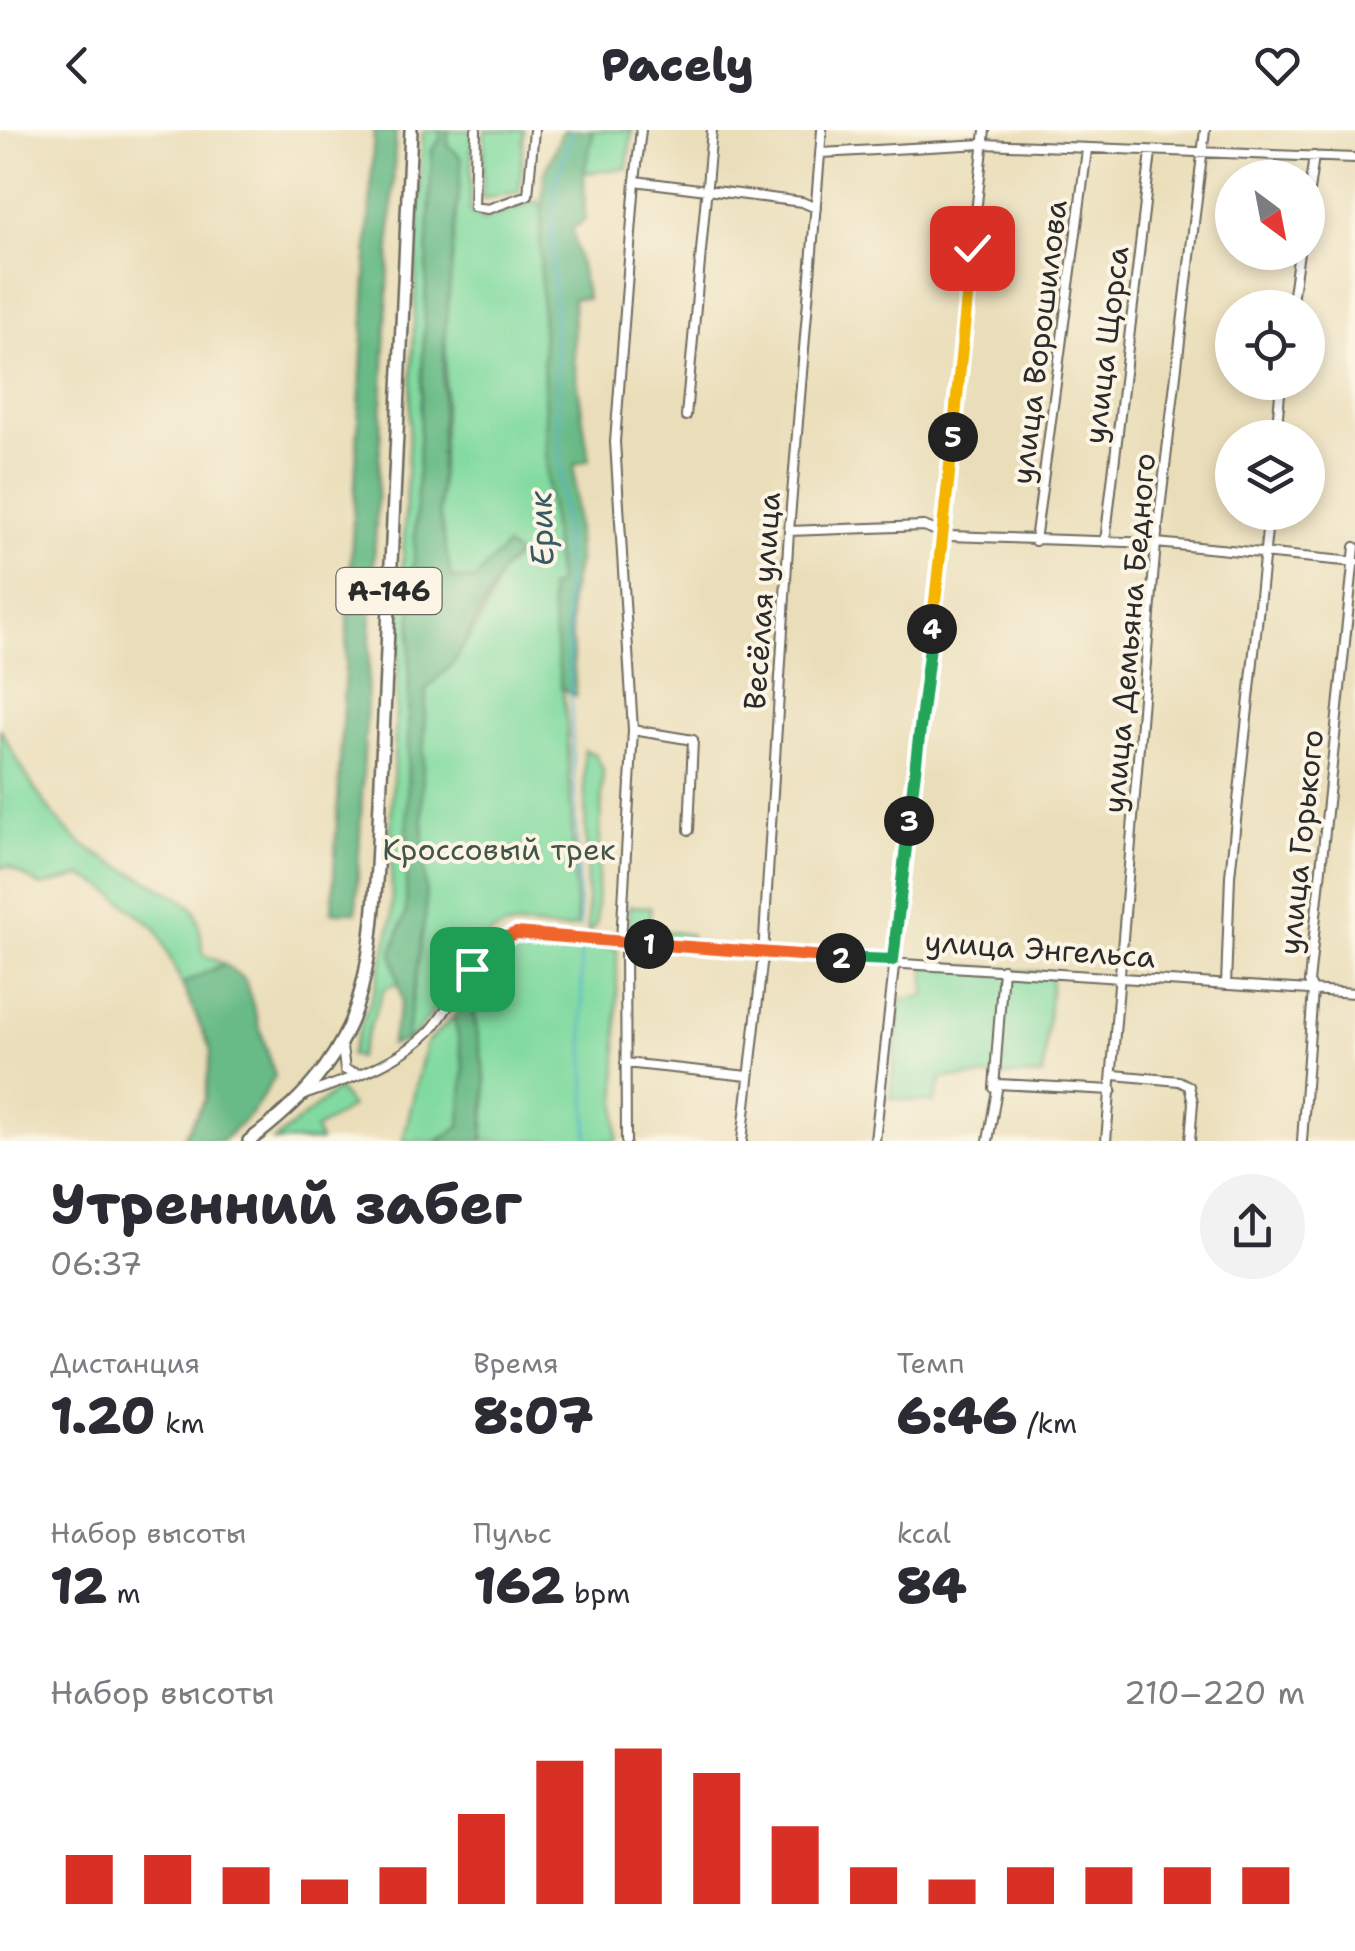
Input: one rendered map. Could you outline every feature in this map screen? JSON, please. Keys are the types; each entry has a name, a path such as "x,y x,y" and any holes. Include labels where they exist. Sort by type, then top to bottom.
{"highway":[{"name":"А-146","path":"249,1141 304,1095 342,1047 357,1008 372,934 410,130"}],"street":[{"path":"476,130 474,208 488,209 528,195 534,130"},
{"path":"626,1141 623,942 632,730 615,442 641,130"},
{"path":"686,416 712,130"},
{"name":"Весёлая улица","path":"742,1141 763,956 788,531 822,130"},
{"path":"875,1141 984,130"},
{"name":"улица Демьяна Бедного","path":"1106,1141 1156,543 1205,130"},
{"path":"821,152 983,144 1355,158"},
{"name":"улица Ворошилова","path":"1035,541 1087,150"},
{"name":"улица Щорса","path":"1105,542 1151,152"},
{"path":"1313,160 1314,156"},
{"path":"635,181 802,202 816,208"},
{"path":"788,531 924,526 949,536 1156,543 1354,562"},
{"path":"1226,984 1230,876 1267,530"},
{"name":"улица Горького","path":"1302,1141 1313,990 1309,982 1355,547"},
{"path":"632,730 693,740 689,830"},
{"name":"улица Энгельса","path":"304,1095 364,1073 429,1032 489,944 502,936 540,932 763,956 893,960 1355,993"},
{"path":"988,1141 1003,969"},
{"path":"342,1047 344,1070 364,1073"},
{"path":"625,1062 748,1076"},
{"path":"1114,1076 1179,1081 1189,1086 1193,1102 1190,1141"},
{"path":"994,1088 1004,1082 1112,1090"}],"green space":[{"path":"374,130 396,130 356,912 332,912"},
{"path":"423,130 439,130 441,138 432,150 409,675 406,913 392,952 399,983 384,989 358,1058 350,1055 375,989 392,920 391,822"},
{"path":"439,130 448,130 448,145 462,159 445,334 439,512 451,578 474,580 505,547 519,554 502,570 454,663 426,689 422,793 426,910 406,1041 390,1045 402,1001 392,952 406,913 409,675 432,150 441,138"},
{"name":"Кроссовый трек","path":"448,130 472,130 470,211 483,220 536,201 543,208 540,245 547,482 558,584 549,588 567,723 577,926 514,926 493,933 471,954 429,1016 406,1041 426,909 422,793 426,688 478,624 495,587 505,547 474,581 451,578 439,512 445,394"},
{"path":"485,130 524,130 519,192 482,199"},
{"path":"563,130 594,130 584,173 585,220 572,229 587,299 573,298 574,359 589,460 574,465 578,561 569,601 576,696 561,688 549,588 558,584 547,482 540,245 544,175"},
{"path":"594,130 632,130 627,168 584,173"},
{"path":"0,728 60,823 96,854 188,904 196,915 204,955 224,964 182,984 156,928 104,887 82,876 41,886 9,867 0,867"},
{"path":"584,750 595,754 603,770 596,925 588,932"},
{"path":"629,906 651,907 648,928 691,935 689,944 629,937"},
{"path":"541,938 617,949 617,1141 483,1141 486,1087 474,1007 479,967 491,952 511,942"},
{"path":"925,963 1052,973 1043,1075 942,1078 934,1103 890,1098 901,999 925,996"},
{"path":"224,964 245,980 275,1076 253,1112 222,1141 182,1141 205,1099 211,1050 182,984"},
{"path":"470,994 486,1084 483,1141 437,1141 460,1127 464,1067 454,1017"},
{"path":"454,1017 464,1067 460,1127 437,1141 403,1141 426,1043"},
{"path":"338,1089 351,1107 315,1130 320,1141 274,1141"}],"waterway":[{"name":"Ерик","path":"573,130 556,181 552,242 580,929"},
{"name":"Ерик","path":"580,948 588,1141"}],"route":[{"path":"472,969 489,944 502,936 540,932 763,956 893,960 972,248"}]}
